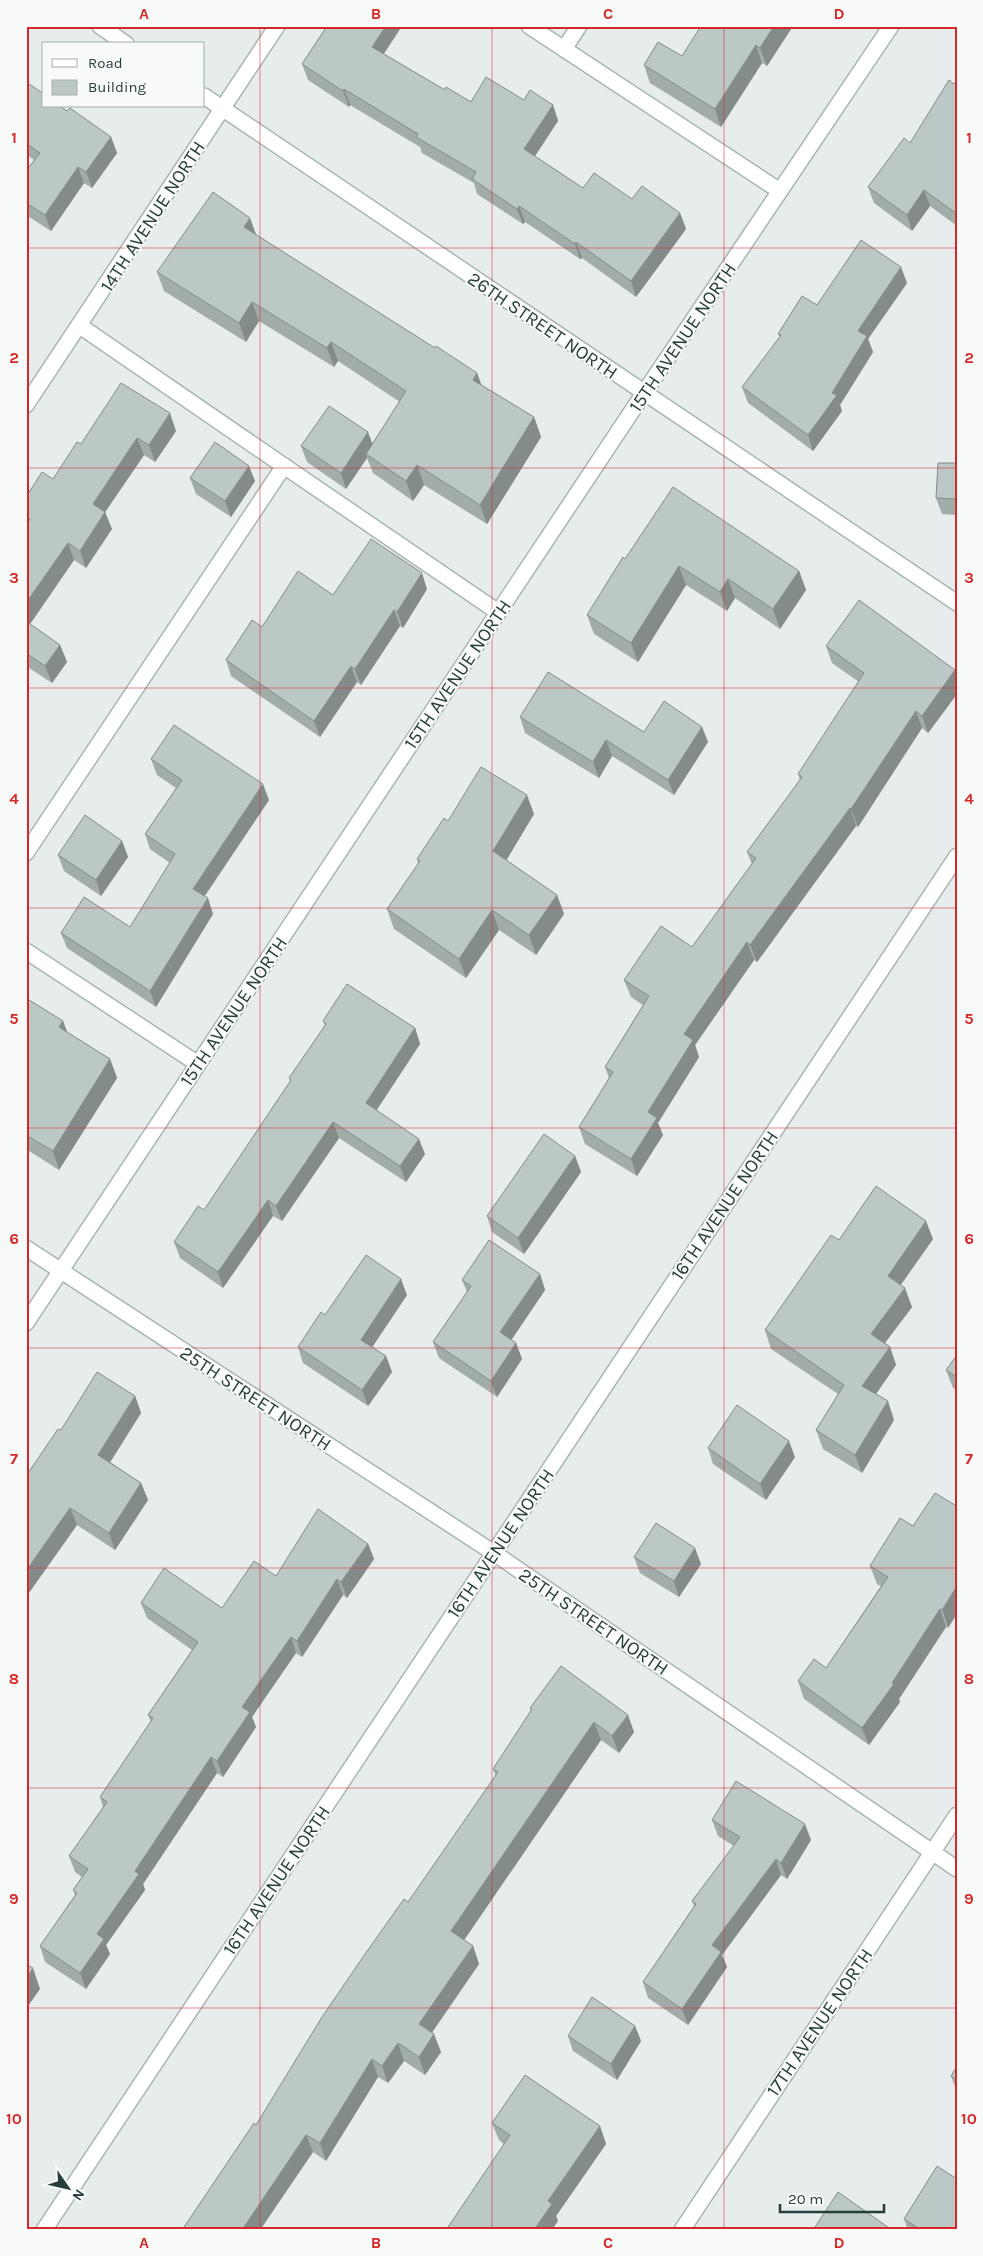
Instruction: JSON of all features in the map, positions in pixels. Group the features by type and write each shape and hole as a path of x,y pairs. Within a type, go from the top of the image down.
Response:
{"street":[{"path":"100,26 123,42"},
{"name":"14TH AVENUE NORTH","path":"26,405 277,26"},
{"path":"529,26 780,191"},
{"path":"564,49 579,26"},
{"name":"15TH AVENUE NORTH","path":"26,1323 644,393 891,26"},
{"name":"26TH STREET NORTH","path":"205,97 957,603"},
{"path":"80,326 498,612"},
{"path":"26,853 284,466"},
{"name":"16TH AVENUE NORTH","path":"44,2230 957,856"},
{"path":"26,951 198,1064"},
{"name":"25TH STREET NORTH","path":"26,1248 60,1272 494,1553 957,1869"},
{"name":"17TH AVENUE NORTH","path":"682,2230 957,1815"}],"building":[{"path":"327,26 386,26 372,47 445,90 446,87 471,102 486,77 524,100 530,90 553,105 524,149 583,188 594,173 632,199 642,186 680,213 631,281 576,242 575,244 519,206 517,209 472,179 476,172 416,137 418,134 344,89 343,91 302,64"},
{"path":"701,26 774,26 760,48 756,45 715,109 644,65 658,42 682,56"},
{"path":"949,80 954,84 957,80 957,214 924,190 907,215 868,187 904,138 910,143"},
{"path":"26,82 42,93 42,108 63,108 67,111 70,108 111,137 86,172 78,167 45,215 26,203 26,171 40,153 26,143"},
{"path":"213,192 250,218 244,227 435,348 436,346 477,373 473,380 534,417 480,505 417,465 406,481 366,454 406,391 331,342 327,348 252,302 239,323 157,272"},
{"path":"861,240 901,267 858,331 867,336 832,393 837,395 808,435 742,387 781,335 778,334 802,296 817,305"},
{"path":"121,383 170,413 149,445 137,438 93,504 105,512 80,551 68,543 26,603 26,525 30,519 26,517 26,497 42,472 53,479 77,442 81,444"},
{"path":"329,406 368,432 341,473 301,446"},
{"path":"215,442 249,466 225,501 190,478"},
{"path":"938,463 957,463 957,499 936,498"},
{"path":"673,487 799,571 773,609 728,579 720,592 679,566 631,643 587,615 623,557 625,559"},
{"path":"371,539 422,573 397,612 394,610 355,669 351,666 314,721 226,660 252,620 262,627 298,571 333,595"},
{"path":"859,600 955,670 922,716 916,711 851,809 750,945 747,942 684,1034 693,1040 648,1112 657,1118 631,1159 579,1127 613,1072 605,1067 649,996 624,980 661,926 692,947 756,858 747,852 802,777 798,774 864,673 826,646"},
{"path":"26,621 60,645 45,666 26,653"},
{"path":"548,672 644,732 664,701 702,727 668,780 606,740 593,762 520,717"},
{"path":"174,725 263,784 193,889 208,898 150,991 61,933 84,897 130,927 175,854 145,834 182,780 151,759"},
{"path":"481,767 527,795 493,851 557,895 529,935 492,910 459,959 387,909 420,861 417,859 444,818 448,821"},
{"path":"85,815 122,841 96,880 58,855"},
{"path":"347,984 415,1028 366,1103 419,1139 400,1166 333,1122 276,1206 268,1200 218,1272 174,1242 198,1206 204,1210 291,1080 289,1078 326,1024 323,1021"},
{"path":"26,998 63,1021 59,1027 110,1059 53,1151 26,1135"},
{"path":"544,1134 575,1156 518,1238 487,1216"},
{"path":"876,1186 926,1221 888,1276 905,1288 871,1334 890,1347 862,1386 888,1401 855,1455 816,1430 844,1385 765,1330 831,1235 839,1240"},
{"path":"489,1240 540,1274 500,1332 516,1343 491,1381 433,1342 471,1286 462,1280"},
{"path":"366,1255 401,1279 361,1340 386,1356 362,1390 298,1347 321,1312 325,1315"},
{"path":"957,1355 957,1377 946,1370"},
{"path":"97,1372 135,1396 98,1455 141,1483 109,1533 70,1508 26,1571 26,1476 58,1429 61,1430"},
{"path":"737,1405 789,1441 760,1484 708,1448"},
{"path":"935,1493 955,1505 957,1502 957,1586 892,1683 894,1684 862,1728 798,1681 814,1659 826,1668 888,1577 870,1566 900,1518 913,1526"},
{"path":"318,1509 368,1544 341,1582 337,1579 297,1641 291,1637 242,1707 250,1712 217,1761 211,1757 135,1871 139,1874 97,1934 104,1939 80,1973 40,1946 77,1893 73,1890 88,1869 69,1856 107,1802 100,1797 153,1718 148,1715 198,1642 141,1603 164,1568 222,1608 254,1561 276,1576"},
{"path":"656,1523 695,1548 674,1581 634,1557"},
{"path":"561,1666 628,1715 612,1736 594,1722 451,1931 473,1946 419,2024 434,2034 419,2057 398,2043 382,2066 372,2059 320,2143 306,2135 242,2230 182,2230 254,2123 256,2125 322,2017 365,1954 404,1899 408,1902 498,1772 493,1769 532,1709 530,1708"},
{"path":"736,1781 805,1824 781,1863 776,1859 712,1945 721,1952 682,2009 643,1982 696,1904 692,1901 740,1837 712,1820"},
{"path":"26,1964 33,1968 26,1979"},
{"path":"592,1997 635,2026 611,2064 568,2036"},
{"path":"957,2066 957,2080 951,2076"},
{"path":"525,2075 600,2126 548,2201 552,2204 534,2230 446,2230 510,2135 492,2123"},
{"path":"937,2166 957,2179 957,2230 921,2230 904,2219"},
{"path":"838,2192 892,2230 813,2230"}]}
